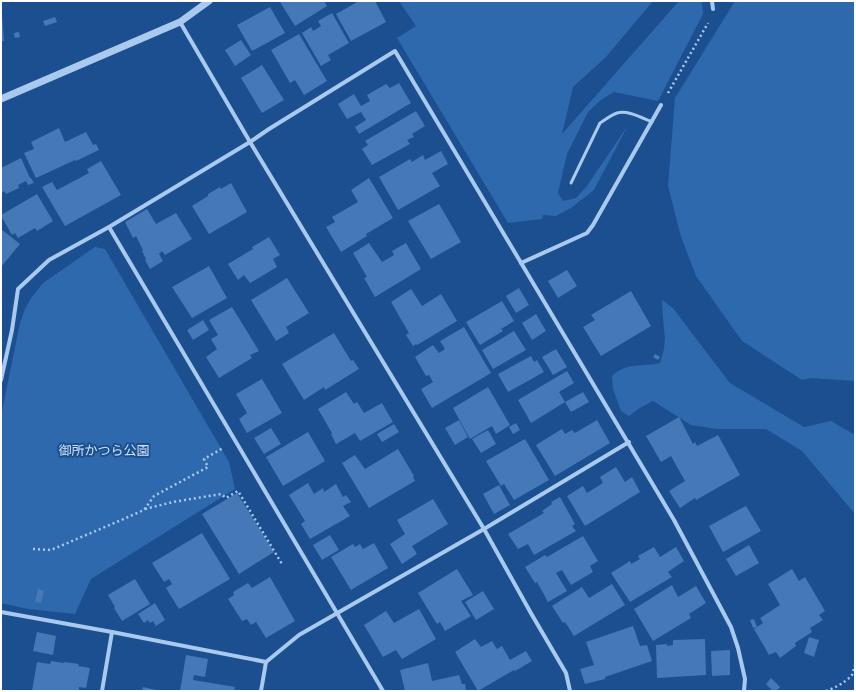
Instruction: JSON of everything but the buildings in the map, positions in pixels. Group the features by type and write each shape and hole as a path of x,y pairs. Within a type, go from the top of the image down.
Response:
{"street":[{"path":"1,99 180,22 210,1"},
{"path":"712,1 713,9"},
{"path":"180,22 250,142 484,529 566,673 570,691"},
{"path":"1,380 12,330 18,289 49,260 109,227 250,142 394,51 629,442 674,520 730,627 738,648 745,679 744,691"},
{"path":"522,263 587,233 661,105"},
{"path":"109,227 383,691"},
{"path":"261,691 266,662 299,635 484,529 629,442"},
{"path":"1,612 266,662"},
{"path":"102,691 112,632"}],"lane":[{"path":"571,183 600,123 618,112 628,113 652,122"}],"path":[{"path":"661,105 708,23 713,9"},
{"path":"144,510 154,496 208,467 204,459 235,441"},
{"path":"33,549 51,550 144,510 173,502 221,494 226,498 238,491 282,564"},
{"path":"826,691 833,689 848,679 852,674 855,665"}],"green space":[{"path":"399,1 653,1 606,57 573,87 562,134 679,1 702,1 703,14 658,101 614,92 601,100 588,112 567,154 558,193 563,201 576,198 587,186 628,125 594,190 571,208 556,216 543,215 542,219 508,223 397,38 416,26"},
{"path":"735,1 855,1 855,381 811,378 802,380 742,341 696,276 681,237 668,186 675,98"},
{"name":"御所かつら公園","path":"95,247 105,249 229,462 235,489 91,579 75,614 28,609 1,603 1,416 20,323 31,298 43,283"},
{"path":"662,300 673,308 730,383 804,427 831,421 855,435 855,514 802,451 766,429 717,429 691,425 653,401 629,416 621,411 613,389 612,376 629,367 660,363 665,338"}]}
